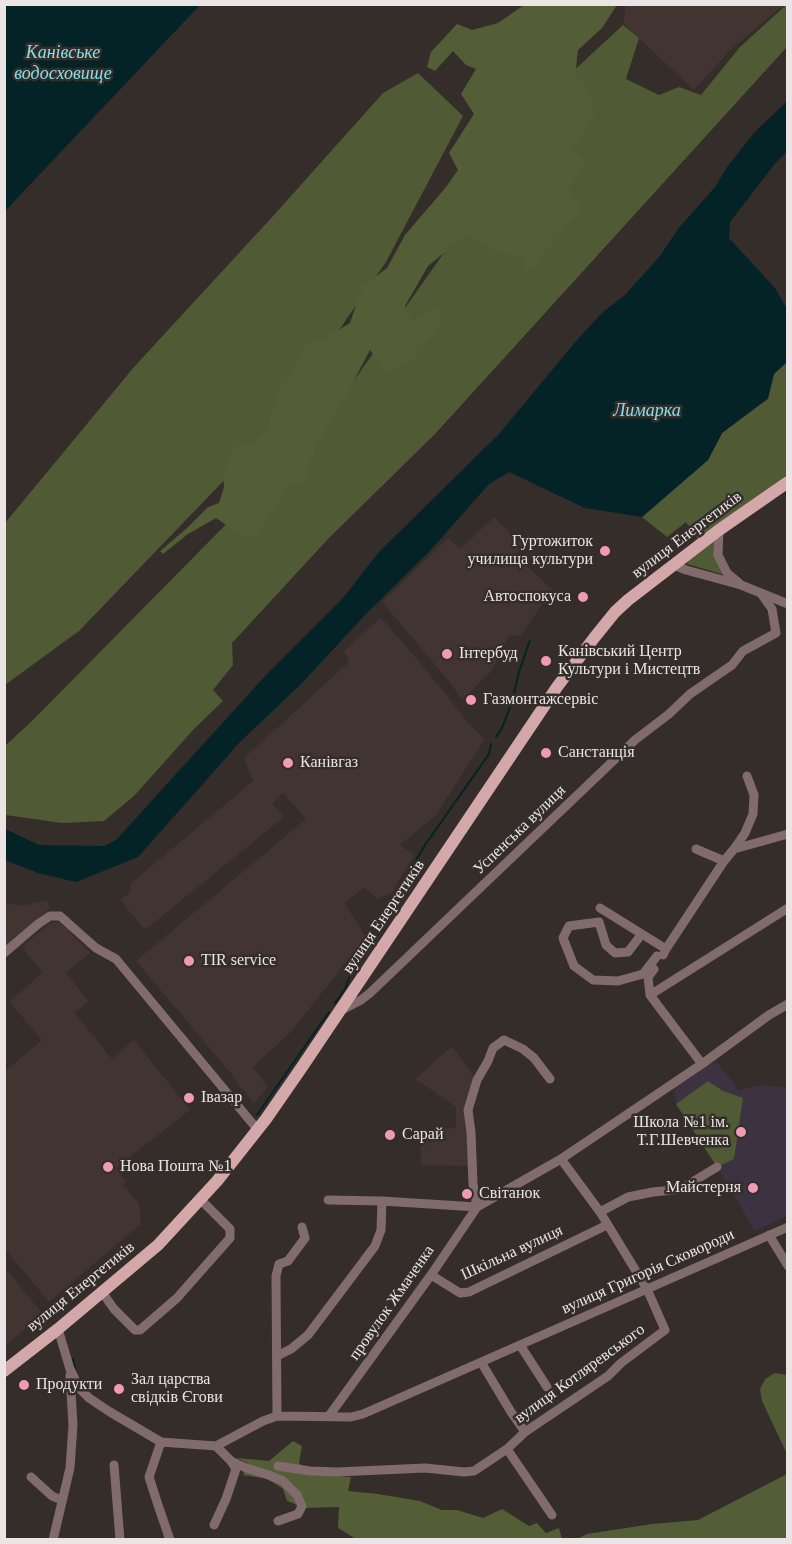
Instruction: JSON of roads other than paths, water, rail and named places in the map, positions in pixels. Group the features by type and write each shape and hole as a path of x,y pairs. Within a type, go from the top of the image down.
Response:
{"main road":[{"name":"вулиця Енергетиків","path":"4,1371 158,1245 217,1181 302,1067 558,687 615,612 627,600 718,530 788,482"}],"street":[{"path":"718,530 718,555 727,573 741,585"},
{"path":"674,565 741,585 788,604"},
{"path":"762,595 772,609 776,633"},
{"name":"Успенська вулиця","path":"339,1012 370,993 635,740 669,714 690,694 732,665 743,651 788,629"},
{"path":"702,1064 650,994 648,977 745,833 753,814 753,795 747,776"},
{"path":"734,849 788,834"},
{"path":"696,849 724,861"},
{"path":"600,908 666,949"},
{"path":"650,994 778,912 788,908"},
{"path":"4,953 50,916 60,916 96,948 116,959 257,1129"},
{"path":"614,918 569,926 563,938 574,966 593,980 618,981 643,974 657,956"},
{"path":"599,922 606,945 615,953 628,952 641,935"},
{"path":"328,1200 382,1200 477,1207 561,1159 788,1004"},
{"path":"477,1207 473,1184 468,1110 477,1080 493,1048 504,1040 523,1049 534,1058 550,1079"},
{"path":"561,1159 600,1212 647,1289"},
{"path":"600,1212 628,1197 684,1187 717,1167"},
{"path":"102,1292 114,1309 135,1330 140,1330 177,1298 230,1238 230,1229 201,1200"},
{"path":"277,1356 291,1349 308,1335 375,1246 381,1230 382,1200"},
{"name":"провулок Жмаченка","path":"329,1416 477,1207"},
{"name":"Шкільна вулиця","path":"431,1275 460,1293 469,1292 607,1225"},
{"path":"58,1329 70,1369 79,1388 89,1398 160,1442 216,1446 277,1416 276,1276 279,1264 288,1261 305,1238 302,1227"},
{"name":"вулиця Григорія Сковороди","path":"277,1416 351,1417 363,1414 788,1227"},
{"path":"769,1235 788,1266"},
{"name":"вулиця Котляревського","path":"278,1466 337,1472 425,1468 474,1471 507,1449 525,1432 608,1376 621,1363 665,1330 647,1289"},
{"path":"520,1345 547,1387"},
{"path":"482,1362 525,1432"},
{"path":"53,1539 70,1468 72,1436 70,1369"},
{"path":"160,1442 149,1477 170,1539"},
{"path":"214,1525 236,1469 216,1446"},
{"path":"507,1449 552,1515"},
{"path":"231,1461 284,1481 297,1495 302,1506 298,1514 278,1521"},
{"path":"114,1465 120,1539"},
{"path":"31,1477 52,1496 62,1500"}],"water":[{"name":"Канівське водосховище","path":"4,5 200,5 5,211"},
{"name":"Лимарка","path":"787,101 787,151 730,222 729,238 775,288 787,309 787,362 774,374 768,398 722,433 708,460 642,517 585,508 509,472 489,484 428,553 367,613 300,685 240,742 138,857 76,882 38,873 5,860 5,829 39,845 104,846 116,840 267,674 344,597 378,553 499,434 576,341 603,312 625,295 660,256 678,229 715,187 727,167 754,133"}],"waterway":[{"path":"496,737 512,702 530,640"},
{"path":"398,891 425,845 489,754 491,744"},
{"path":"372,944 395,899"},
{"path":"358,964 368,950"},
{"path":"335,1003 345,989 351,974"},
{"path":"257,1115 329,1012"},
{"path":"73,1359 75,1371"}],"place":[{"name":"Гуртожиток училища культури","path":"605,551"},
{"name":"Автоспокуса","path":"583,597"},
{"name":"Інтербуд","path":"447,654"},
{"name":"Канівський Центр Культури і Мистецтв","path":"546,661"},
{"name":"Газмонтажсервіс","path":"471,700"},
{"name":"Санстанція","path":"546,753"},
{"name":"Канівгаз","path":"288,763"},
{"name":"TIR service","path":"189,961"},
{"name":"Івазар","path":"189,1098"},
{"name":"Школа №1 ім. Т.Г.Шевченка","path":"741,1132"},
{"name":"Сарай","path":"390,1135"},
{"name":"Нова Пошта №1","path":"108,1167"},
{"name":"Майстерня","path":"753,1188"},
{"name":"Світанок","path":"467,1194"},
{"name":"Продукти","path":"24,1385"},
{"name":"Зал царства свідків Єгови","path":"119,1389"}]}
